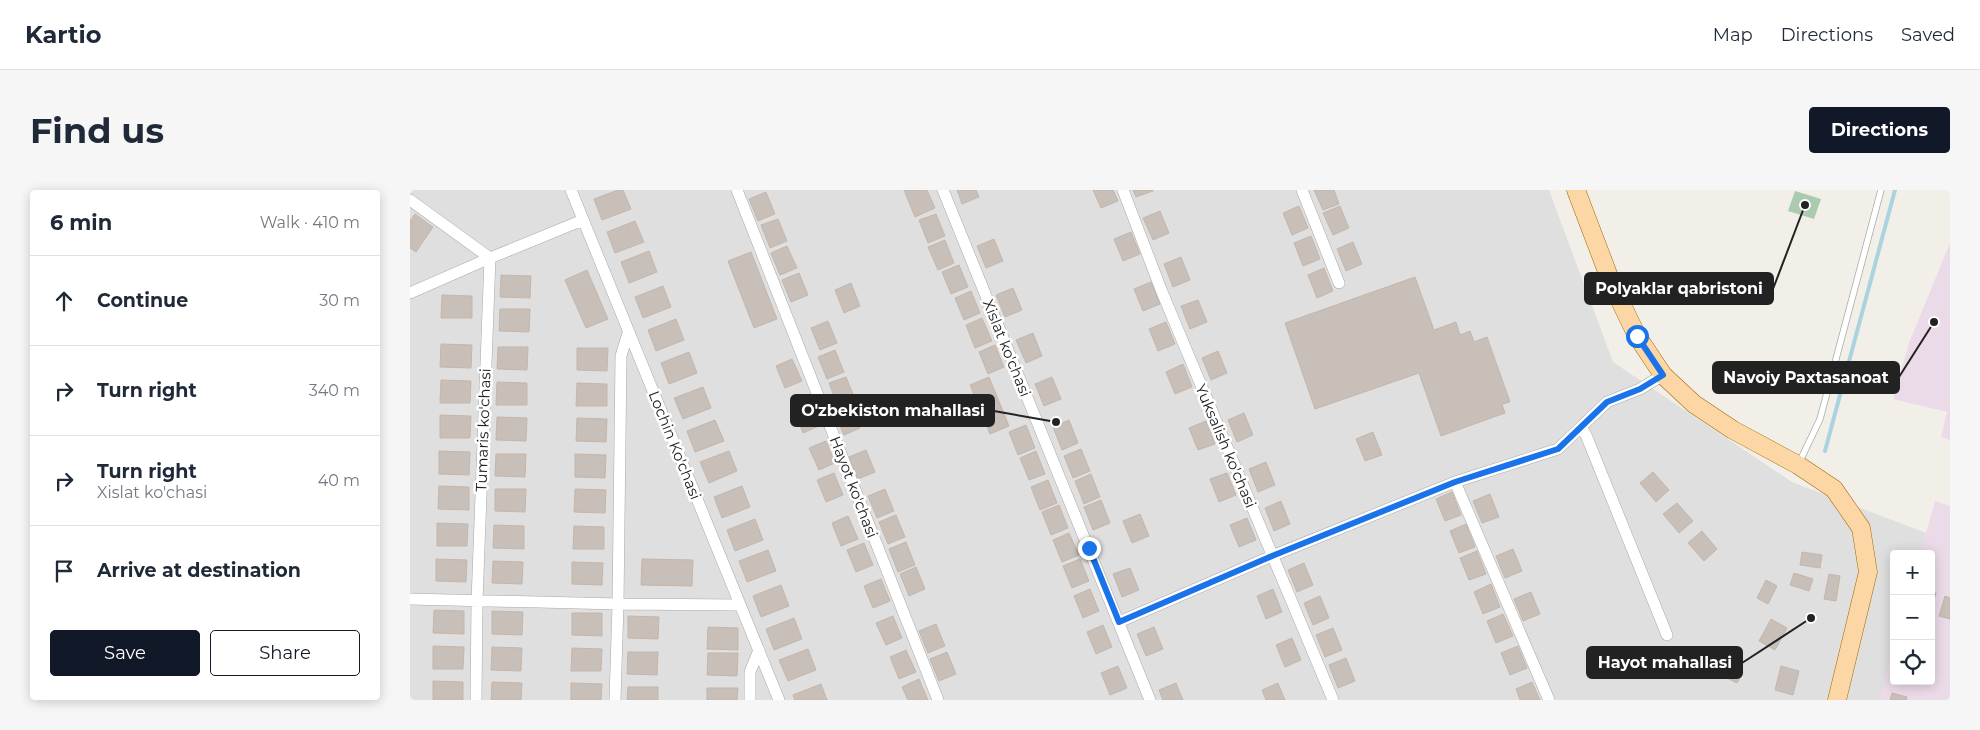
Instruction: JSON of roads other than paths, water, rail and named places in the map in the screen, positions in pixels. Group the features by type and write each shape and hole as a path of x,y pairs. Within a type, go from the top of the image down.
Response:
{"main road":[{"path":"1576,190 1611,282 1637,336 1663,375 1694,404 1733,430 1798,465 1834,488 1861,528 1868,572 1837,700"}],"street":[{"name":"Lochin Ko'chasi","path":"571,190 779,700"},
{"name":"Hayot ko'chasi","path":"737,190 938,700"},
{"name":"Xislat ko'chasi","path":"943,190 1150,700"},
{"name":"Yuksalish ko'chasi","path":"1122,190 1162,292 1333,700"},
{"path":"1302,190 1339,284"},
{"path":"410,200 490,258"},
{"path":"410,294 490,258 583,220"},
{"name":"Tumaris ko'chasi","path":"476,700 477,601 490,258"},
{"path":"615,700 621,356 628,333"},
{"path":"1119,622 1272,556 1455,482 1558,449 1607,402 1640,389 1663,375"},
{"path":"1581,428 1586,435 1667,635"},
{"path":"1455,482 1549,700"},
{"path":"410,599 740,605"},
{"path":"750,700 750,672 759,650"}],"lane":[{"path":"1798,465 1820,419 1881,190"}],"waterway":[{"path":"1825,451 1895,190"}],"place":[{"name":"Polyaklar qabristoni","path":"1805,205"},
{"name":"Navoiy Paxtasanoat","path":"1934,322"},
{"name":"O'zbekiston mahallasi","path":"1056,422"},
{"name":"Hayot mahallasi","path":"1811,618"}]}
